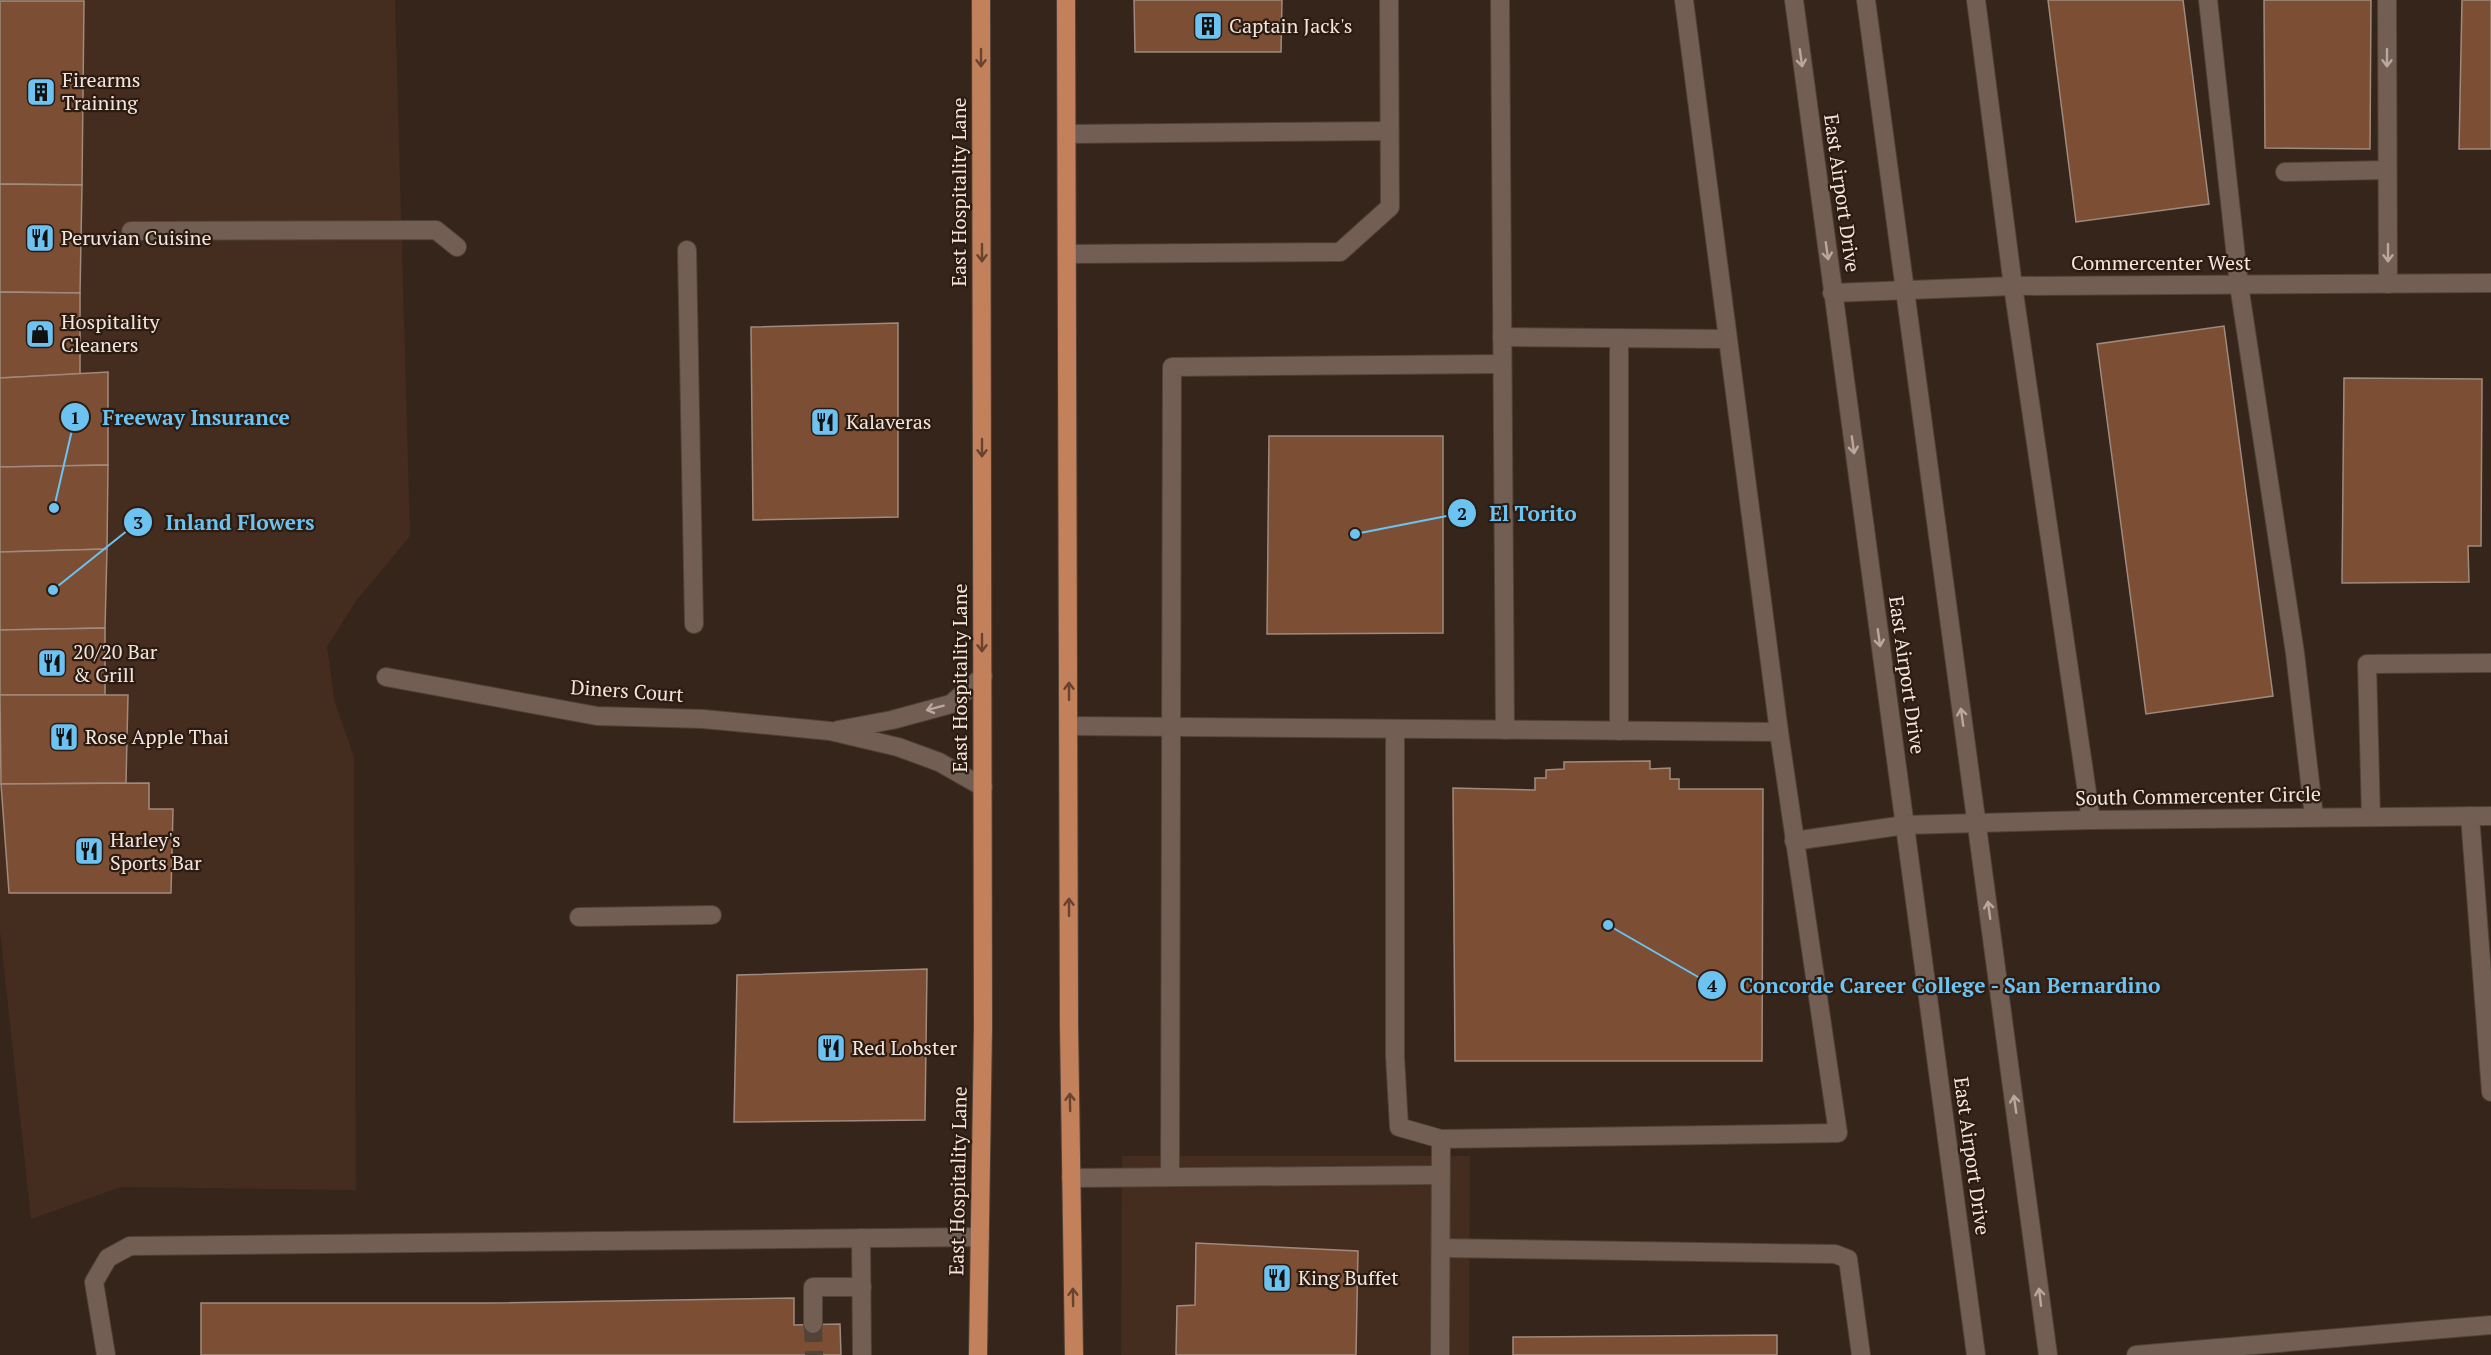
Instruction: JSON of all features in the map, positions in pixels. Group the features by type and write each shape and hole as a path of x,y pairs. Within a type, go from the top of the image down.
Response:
{"main road":[{"name":"East Hospitality Lane","path":"978,1355 983,1027 981,0"},
{"path":"1066,0 1069,1026 1074,1355"}],"street":[{"path":"1068,254 1340,252 1390,207 1389,0"},
{"path":"1500,0 1505,730"},
{"path":"1395,729 1395,1056 1399,1127 1441,1139 1838,1133 1779,732 1684,0"},
{"name":"East Airport Drive","path":"1794,0 1976,1355"},
{"path":"1866,0 2048,1355"},
{"path":"1976,0 2013,286 2091,820"},
{"path":"2208,0 2239,285 2295,653 2314,817"},
{"path":"2387,0 2388,284"},
{"path":"1067,135 1389,131"},
{"path":"2285,171 2387,170"},
{"path":"131,231 436,230 457,247"},
{"path":"687,250 694,624"},
{"name":"Commercenter West","path":"1832,293 2013,286 2491,283"},
{"path":"1502,337 1727,339"},
{"path":"1618,338 1619,731"},
{"path":"1170,1177 1172,367 1502,364"},
{"path":"2372,817 2367,664 2491,663"},
{"name":"Diners Court","path":"830,731 892,720 951,704 982,676"},
{"name":"Diners Court","path":"386,677 597,716 703,718 830,731 898,747 929,758 983,787"},
{"path":"1069,726 1779,732"},
{"path":"2470,816 2487,979 2491,1092"},
{"name":"South Commercenter Circle","path":"1794,841 1905,825 2091,820 2491,816"},
{"path":"579,917 712,915"},
{"path":"1440,1355 1441,1139"},
{"path":"1071,1178 1441,1175"},
{"path":"106,1355 94,1282 108,1258 130,1246 980,1237"},
{"path":"861,1238 862,1355"},
{"path":"1441,1248 1835,1254 1848,1259 1861,1355"},
{"path":"813,1324 813,1287 862,1287"},
{"path":"2136,1355 2491,1325"}],"shaded area":[{"path":"0,0 395,0 410,536 356,601 327,647 335,703 354,757 356,1190 121,1187 31,1219 0,931"},
{"path":"1122,1156 1470,1156 1469,1355 1121,1355"}],"building":[{"name":"Captain Jack's","path":"1134,0 1282,0 1281,52 1135,52"},
{"path":"2048,0 2183,0 2209,204 2076,222"},
{"path":"2264,0 2371,0 2370,149 2265,148"},
{"path":"2462,0 2491,0 2491,149 2459,149"},
{"name":"Firearms Training","path":"0,1 84,1 82,185 0,184"},
{"name":"Peruvian Cuisine","path":"0,184 82,185 80,293 0,292"},
{"name":"Hospitality Cleaners","path":"0,292 80,293 80,374 0,378"},
{"name":"Kalaveras","path":"898,323 898,517 753,520 751,327"},
{"path":"2224,326 2273,696 2146,714 2097,344"},
{"path":"108,372 108,465 0,467 0,378"},
{"path":"2344,378 2482,379 2481,546 2468,546 2469,582 2342,583"},
{"path":"1269,436 1443,436 1443,633 1267,634"},
{"path":"108,465 107,549 0,552 0,467"},
{"path":"107,549 105,628 0,630 0,552"},
{"name":"20/20 Bar & Grill","path":"105,628 105,695 0,695 0,630"},
{"name":"Rose Apple Thai","path":"0,695 128,695 126,783 1,784"},
{"path":"1650,761 1650,769 1670,768 1670,779 1679,779 1679,789 1763,789 1762,1061 1455,1061 1453,788 1535,790 1535,778 1546,778 1546,770 1564,769 1564,762"},
{"name":"Harley's Sports Bar","path":"149,783 149,809 173,809 171,893 9,893 1,784"},
{"name":"Red Lobster","path":"927,969 925,1120 734,1122 737,975"},
{"name":"King Buffet","path":"1196,1243 1358,1251 1356,1355 1176,1355 1177,1306 1195,1305"},
{"path":"794,1298 794,1325 840,1324 841,1355 201,1355 201,1303 489,1303"},
{"path":"1777,1335 1777,1355 1513,1355 1513,1337"}],"tunnel":[{"path":"813,1324 814,1355"}],"place":[{"name":"Captain Jack's","path":"1208,26"},
{"name":"Firearms Training","path":"41,92"},
{"name":"Peruvian Cuisine","path":"40,238"},
{"name":"Hospitality Cleaners","path":"40,334"},
{"name":"Kalaveras","path":"825,422"},
{"name":"Freeway Insurance","path":"54,508"},
{"name":"El Torito","path":"1355,534"},
{"name":"Inland Flowers","path":"53,590"},
{"name":"20/20 Bar & Grill","path":"52,663"},
{"name":"Rose Apple Thai","path":"64,737"},
{"name":"Harley's Sports Bar","path":"89,851"},
{"name":"Concorde Career College - San Bernardino","path":"1608,925"},
{"name":"Red Lobster","path":"831,1048"},
{"name":"King Buffet","path":"1277,1278"}]}
